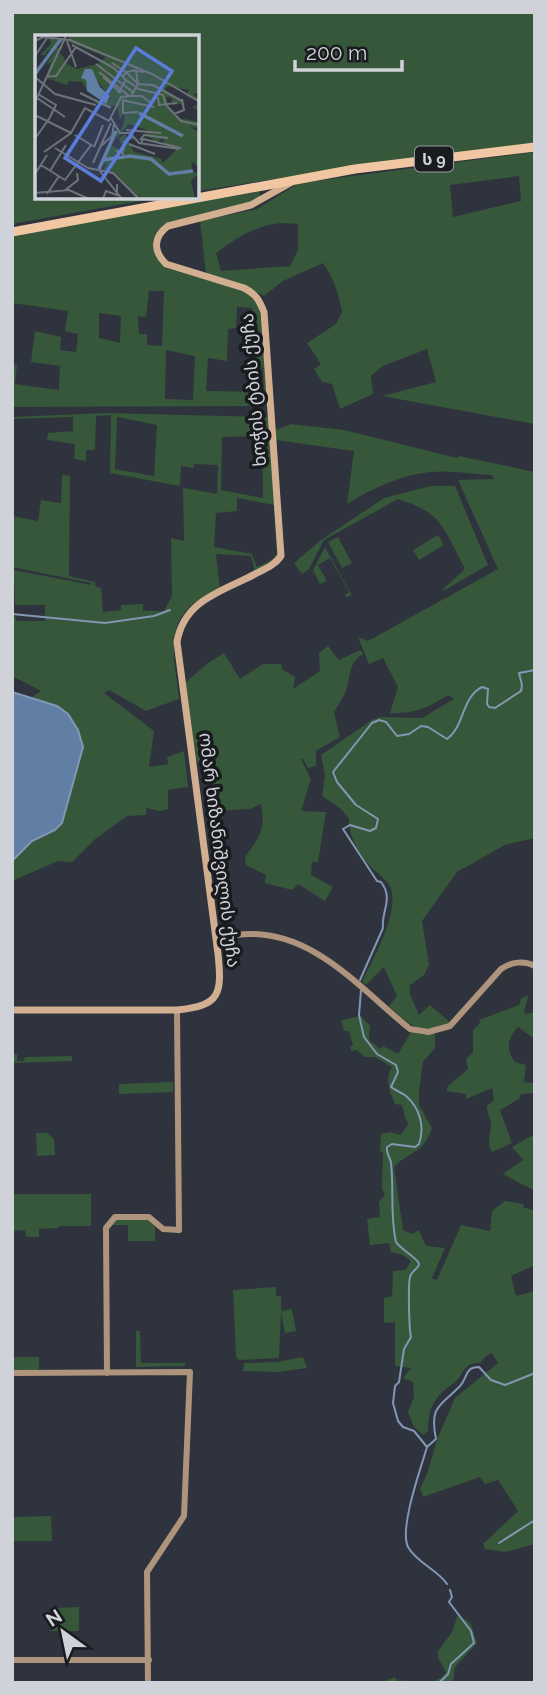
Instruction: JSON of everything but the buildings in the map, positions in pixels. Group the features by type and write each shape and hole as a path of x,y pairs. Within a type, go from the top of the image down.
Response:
{"highway":[{"name":"ს 9","path":"200,198 355,169 535,147"},
{"name":"ს 9","path":"12,232 191,200"}],"main road":[{"name":"ხოჭის ტბის ქუჩა","path":"281,556 262,303 254,293 244,288 166,264 159,257 156,248 160,232 168,226 251,205 296,180"},
{"path":"261,200 266,191 264,187"},
{"name":"ომარ ხიზანიშვილის ქუჩა","path":"12,1010 197,1008 220,988 177,642 179,629 192,608 265,569 281,556"}],"street":[{"path":"216,942 232,936 252,935 277,936 294,942 348,974 410,1030 421,1032 450,1026 508,964 528,962 535,966"},
{"path":"107,1373 106,1228 115,1217 146,1217 163,1229 179,1230 177,1010"},
{"path":"12,1373 190,1372 184,1516 147,1572 148,1683"},
{"path":"12,1660 149,1660"}],"green space":[{"path":"12,12 535,12 535,145 351,167 200,191 200,35 35,35 35,200 146,200 12,224"},
{"path":"535,152 535,424 382,396 436,382 427,349 383,366 371,376 373,394 340,409 332,384 322,382 314,369 321,364 307,343 336,324 342,312 335,286 323,263 283,281 264,296 245,286 206,274 200,221 257,209 299,183","holes":["519,176 521,201 453,217 450,185","281,223 298,224 298,250 290,266 221,271 216,253 254,230"]},
{"path":"259,191 257,199 247,203 168,223 155,236 153,244 154,251 166,268 245,291 260,307 267,406 12,407 12,364 17,365 15,384 59,390 60,366 31,362 35,331 61,337 60,350 76,352 78,334 65,331 68,311 12,303 12,236","holes":["149,291 164,291 162,346 147,345 147,334 139,334 138,316 146,317","237,307 252,308 253,365 263,368 264,392 206,391 208,358 227,361 228,329 236,328","99,313 121,316 120,343 99,338","166,350 195,356 193,400 165,399"]},
{"path":"105,413 268,417 280,555 255,571 251,556 216,554 220,589 196,602 186,611 175,634 174,660 179,699 146,711 109,690 104,693 154,731 149,767 168,764 167,757 184,751 188,787 168,790 168,809 160,811 146,808 146,815 127,816 94,840 72,862 58,861 12,881 12,861 32,841 55,830 62,823 83,747 57,706 32,697 41,691 12,676 12,616 16,617 16,621 45,621 45,605 15,605 14,570 91,583 12,567 12,516 38,521 41,500 61,503 62,475 70,476 69,576 95,582 96,587 101,588 103,612 121,610 121,605 143,604 143,611 164,611 172,596 171,538 184,541 183,488 217,494 218,465 194,464 194,468 181,466 180,486 110,473 111,415 96,416 95,450 86,450 86,461 74,459 75,444 47,440 48,433 73,431 73,417 12,417","holes":["117,417 157,425 154,476 115,469","222,437 262,438 263,498 221,490","237,498 274,505 277,553 273,559 257,567 252,554 214,547 216,513 237,511"]},
{"path":"291,424 344,430 457,458 459,456 535,472 535,838 505,845 457,872 422,921 429,965 424,975 410,985 410,994 419,1015 430,1005 451,1023 442,1028 425,1030 417,1027 389,1006 397,996 384,967 366,985 362,982 387,927 391,915 392,893 387,882 359,851 350,832 349,819 341,809 322,796 325,775 321,755 372,720 380,717 422,718 454,699 448,695 421,709 390,713 398,687 383,658 369,664 358,637 368,641 498,569 458,480 494,479 492,475 454,472 408,476 387,483 347,504 354,451 276,440 276,430"},
{"path":"431,486 455,486 488,565 443,591 464,567 446,532 433,516 398,499 324,540 309,569 302,574 294,563 321,540 384,498"},
{"path":"438,535 444,545 419,560 413,550"},
{"path":"338,537 352,563 342,568 328,542"},
{"path":"325,547 351,594 351,596 346,597 349,592 330,558 318,565 327,581 320,584 313,570"},
{"path":"328,646 339,660 360,650 363,654 352,666 346,691 334,712 340,737 316,751 316,766 308,768 301,759 311,779 301,811 326,812 318,862 312,862 311,875 333,887 325,901 298,884 292,890 265,883 266,875 246,865 245,857 262,827 261,804 250,809 214,811 208,760 196,762 185,683 224,653 240,679 263,664 281,664 283,670 295,677 293,689 320,671 319,653"},
{"path":"528,997 524,1012 535,1012 535,1035 532,1037 518,1027 510,1039 509,1048 515,1062 526,1065 524,1082 535,1083 535,1093 521,1094 519,1099 500,1110 512,1143 492,1152 489,1142 491,1123 487,1106 494,1100 492,1088 466,1099 466,1094 446,1091 448,1086 468,1069 466,1059 473,1052 473,1030 480,1023 479,1020 519,1005 521,999"},
{"path":"361,1016 370,1026 369,1040 380,1049 383,1046 398,1054 411,1032 423,1035 435,1033 435,1048 423,1062 419,1091 419,1105 432,1128 424,1144 394,1167 403,1230 412,1234 419,1230 426,1246 445,1248 432,1278 437,1280 461,1225 490,1231 492,1211 505,1201 524,1204 523,1207 535,1211 535,1265 511,1276 516,1296 535,1291 535,1544 505,1552 485,1549 483,1544 518,1511 498,1480 485,1484 480,1477 423,1497 420,1489 455,1398 498,1363 492,1353 480,1363 468,1366 434,1402 428,1431 423,1435 414,1427 408,1412 414,1397 413,1382 403,1378 411,1368 395,1366 395,1322 384,1323 384,1298 392,1296 393,1271 406,1270 411,1261 403,1255 391,1252 389,1243 370,1245 367,1219 380,1217 379,1202 385,1195 382,1189 381,1134 390,1132 401,1135 409,1123 402,1105 395,1104 390,1090 388,1076 392,1067 375,1057 365,1057 357,1050 351,1051 350,1047 353,1045 349,1031 344,1031 341,1020"},
{"path":"12,1054 17,1054 17,1061 24,1061 25,1057 72,1056 72,1061 12,1063"},
{"path":"173,1082 173,1092 119,1094 119,1084"},
{"path":"36,1133 47,1133 54,1139 55,1155 37,1156"},
{"path":"535,1134 535,1191 503,1174 523,1160 512,1147"},
{"path":"12,1194 91,1194 91,1226 39,1229 39,1237 26,1237 25,1230 13,1231 12,1238"},
{"path":"114,1219 150,1219 155,1226 155,1241 128,1241 128,1225 110,1225"},
{"path":"276,1287 276,1296 281,1296 281,1311 292,1309 296,1331 285,1333 281,1312 279,1358 239,1360 236,1357 233,1290"},
{"path":"136,1331 140,1331 141,1363 185,1363 185,1366 136,1367"},
{"path":"13,1357 39,1357 39,1370 13,1370"},
{"path":"303,1357 307,1368 277,1372 243,1371 244,1363 277,1362"},
{"path":"51,1516 52,1541 12,1541 12,1517"},
{"path":"79,1607 79,1631 51,1631 51,1608"},
{"path":"458,1614 471,1624 477,1643 455,1667 453,1683 379,1683 395,1677 398,1681 431,1682 442,1677 446,1672 438,1658 438,1651 452,1632"}],"water":[{"path":"12,692 57,706 68,714 78,730 83,747 62,823 55,830 32,841 12,861"}],"waterway":[{"path":"12,614 105,623 154,616 170,610"},
{"path":"360,980 383,928 387,894 343,829 350,825 370,831 376,828 378,819 356,805 337,782 333,772 372,723 379,720 386,722 397,736 409,734 421,726 428,727 447,739 457,727 475,692 482,687 488,689 487,704 495,708 521,691 519,673 535,670"},
{"path":"361,990 359,1015 364,1037 377,1054 396,1065 398,1072 391,1087 411,1101 418,1112 421,1125 421,1138 415,1147 392,1144 387,1147 391,1163 396,1242 419,1264 410,1277 411,1337 404,1349 393,1403 398,1421 403,1427 414,1431 427,1447 408,1513 408,1547 447,1584"},
{"path":"427,1447 436,1439 434,1419 438,1407 460,1386 471,1369 479,1367 491,1380 505,1385 535,1373"},
{"path":"499,1543 535,1520"},
{"path":"439,1683 448,1674 451,1664 474,1643 471,1631 449,1602 452,1597 450,1590"}]}
